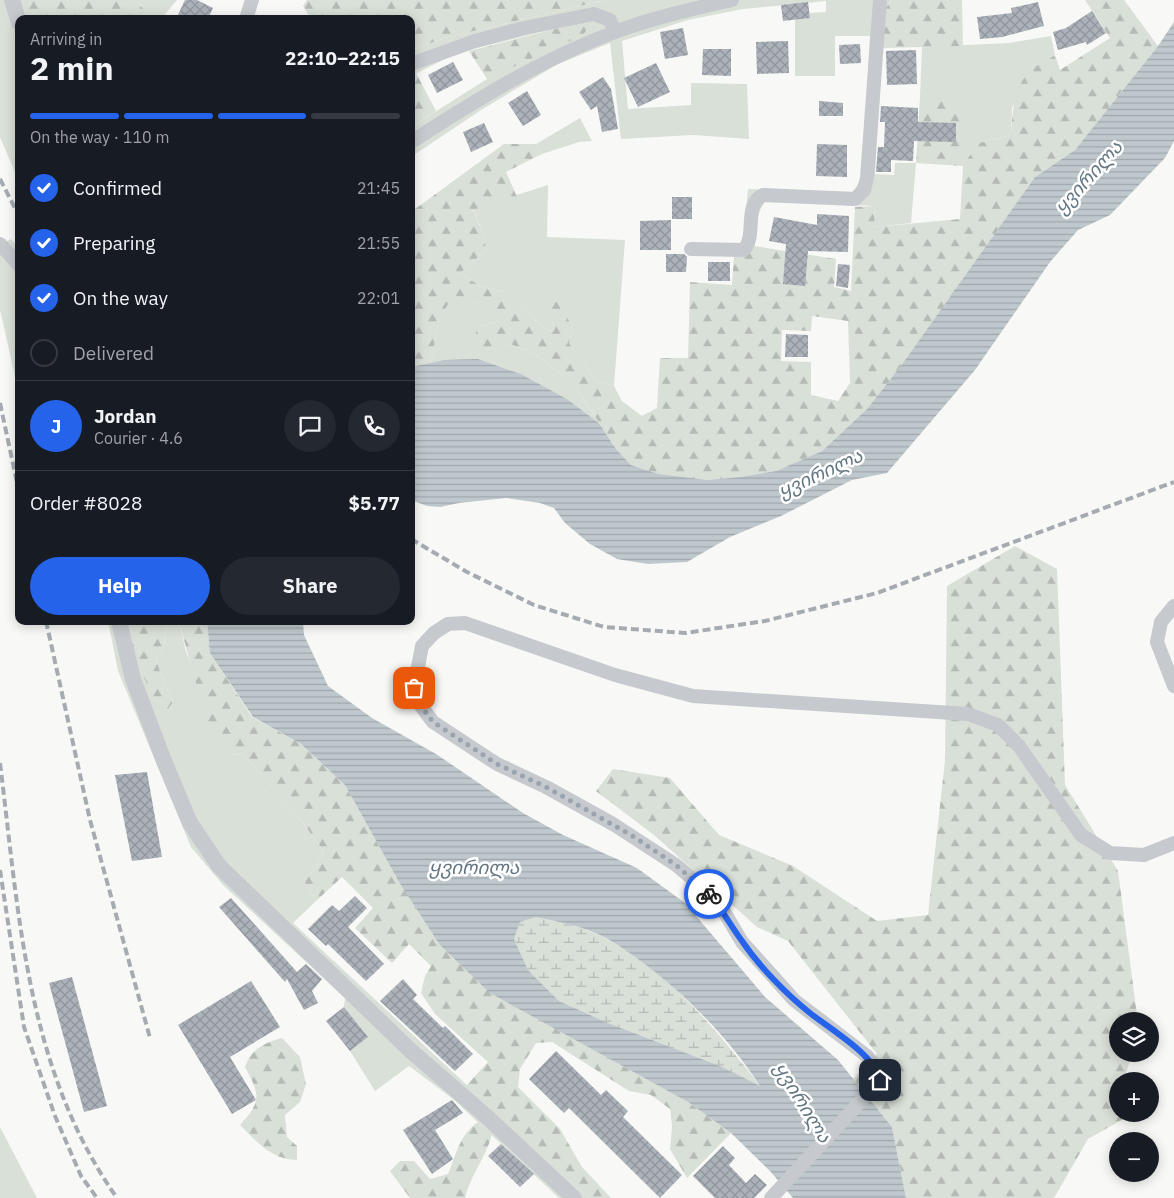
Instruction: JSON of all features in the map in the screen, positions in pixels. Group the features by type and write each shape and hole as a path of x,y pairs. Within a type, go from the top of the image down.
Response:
{"street":[{"path":"12,0 17,15"},
{"path":"247,15 252,0"},
{"path":"415,139 479,98 552,58 615,32 676,13 732,0"},
{"path":"691,249 744,250 749,244 753,204 757,198 763,195 855,199 864,190 867,178 880,0"},
{"path":"415,63 475,41 594,14 610,20 615,32"},
{"path":"0,244 15,261"},
{"path":"1174,606 1161,622 1157,642 1174,686"},
{"path":"771,1198 880,1080 878,1070 867,1056 794,1000 742,942 722,910 695,881 631,835 546,787 497,764 433,722 421,706 414,688 422,646 434,633 448,624 465,623 615,675 693,696 968,714 998,725 1019,746 1081,835 1110,853 1144,856 1174,843"},
{"path":"121,625 133,679 164,761 190,823 220,866 410,1051 486,1116 574,1198"}],"green space":[{"path":"0,0 20,0 20,15 15,15 15,173 0,137"},
{"path":"20,0 135,0 149,15 24,15"},
{"path":"135,0 177,0 164,15 149,15"},
{"path":"307,0 605,0 448,37 415,49 415,15 309,15 303,6"},
{"path":"605,0 892,0 885,9 875,174 894,175 895,163 916,163 911,223 875,227 874,206 766,201 759,213 755,241 749,254 737,246 743,240 748,189 853,192 862,177 870,36 835,36 835,76 795,76 795,19 809,13 826,12 826,1 743,9 688,20 622,41 628,109 691,105 691,83 747,84 749,139 693,135 621,139 610,43 558,64 481,110 415,154 415,124 487,79 532,58 578,23 469,50 447,58 415,74 415,49 448,37"},
{"path":"892,0 962,0 963,46 882,48 885,9"},
{"path":"1085,0 1124,0 1158,46 1075,150 1035,177 902,366 867,409 822,451 776,471 708,480 659,474 631,465 616,449 574,384 534,353 510,344 490,350 473,341 478,327 496,322 498,316 483,305 465,297 453,296 439,319 431,363 415,366 415,209 504,144 536,144 542,154 506,172 517,197 473,210 485,238 486,250 460,273 480,286 503,292 548,331 555,330 552,321 538,304 540,297 553,296 573,327 569,343 596,381 614,386 622,401 642,416 657,408 660,358 688,358 690,282 732,285 734,255 749,254 754,246 836,259 834,287 851,291 855,207 874,206 875,227 960,219 963,166 916,163 920,97 963,97 963,165 979,143 1011,135 1015,100 1021,83 1032,69 1055,55 1060,70 1110,38","holes":["812,316 848,321 850,383 838,401 811,395 811,362 781,361 782,330 811,331"]},
{"path":"578,23 588,23 589,26 583,35 487,79 469,51"},
{"path":"1051,36 1055,55 1031,70 1012,108 1011,135 979,143 963,166 920,97 922,47 1009,43"},
{"path":"415,74 436,111 415,124"},
{"path":"580,118 592,141 579,142 542,154 536,144"},
{"path":"548,185 547,237 625,240 614,386 596,381 569,343 573,327 552,321 555,330 548,331 503,292 480,286 460,273 486,250 485,238 473,209"},
{"path":"11,239 15,244 15,376 0,310 0,245"},
{"path":"453,295 471,299 499,316 496,322 478,327 489,350 510,344 534,353 574,384 599,423 567,399 521,374 478,359 431,363 439,319"},
{"path":"1015,546 1057,569 1065,785 1118,871 1137,1012 1109,1012 1109,1062 1129,1062 1126,1072 1109,1072 1109,1122 1118,1122 1088,1139 1054,1198 906,1198 892,1127 853,1079 877,1054 788,941 757,927 654,835 596,791 613,769 670,778 719,835 793,866 877,921 928,915 945,760 947,586"},
{"path":"109,625 129,625 136,662 155,699 173,702 164,684 156,659 164,646 166,628 169,625 180,626 186,652 231,755 242,753 301,820 324,852 304,882 316,901 293,923 588,1198 559,1198 453,1099 409,1066 375,1091 350,1051 368,1037 344,1007 345,998 223,885 191,847 118,671"},
{"path":"129,625 169,625 166,628 164,646 156,659 164,684 173,702 167,710 160,710 136,662"},
{"path":"207,625 210,653 252,717 301,744 345,785 399,882 490,992 688,1102 731,1133 687,1178 670,1149 672,1127 670,1109 651,1095 629,1091 552,1042 536,1043 520,1069 518,1087 560,1129 582,1167 611,1198 588,1198 466,1086 488,1062 435,1014 421,993 425,976 431,966 409,944 392,963 355,928 373,908 342,877 316,901 304,882 324,852 301,820 242,753 231,755 216,741 207,722 180,626"},
{"path":"536,917 572,925 597,934 628,952 650,968 691,1004 727,1044 761,1087 720,1066 608,1023 559,1001 528,970 514,939 520,922"},
{"path":"282,1038 300,1057 306,1084 300,1102 285,1115 287,1137 297,1146 297,1160 280,1157 272,1153 259,1144 240,1125 252,1110 256,1098 254,1084 245,1067 255,1051 269,1042"},
{"path":"478,1122 492,1134 486,1151 470,1182 465,1198 410,1198 390,1171 400,1161 414,1161 430,1179 448,1174 463,1139"},
{"path":"0,1127 37,1198 0,1198"}],"water":[{"name":"ყვირილა","path":"1174,22 1174,141 1165,158 1110,215 1078,230 1050,262 975,370 887,473 852,480 781,516 730,537 687,562 648,564 617,559 590,544 565,523 554,508 540,503 506,498 440,507 427,506 415,502 415,366 444,360 478,359 521,374 567,399 599,423 616,449 631,465 659,474 708,480 740,477 776,471 822,451 867,409 901,366 1035,177 1075,150 1158,46"},
{"name":"ყვირილა","path":"207,625 303,625 304,635 328,686 372,718 436,754 523,813 563,835 637,868 685,903 765,997 838,1060 892,1127 906,1198 793,1198 770,1171 731,1133 688,1102 490,993 440,945 399,882 345,785 301,744 253,717 210,653","holes":["536,917 572,925 606,938 649,967 671,985 729,1044 760,1086 720,1066 608,1023 559,1001 528,970 514,939 520,922"]}],"building":[{"path":"185,0 197,0 213,8 210,15 178,15"},
{"path":"808,2 810,18 783,21 781,5"},
{"path":"1038,2 1044,26 1002,37 980,39 977,17 1012,13 1011,8"},
{"path":"1092,11 1106,33 1087,45 1086,42 1058,50 1053,32 1066,28"},
{"path":"683,28 688,55 665,59 660,32"},
{"path":"788,41 789,73 757,74 756,42"},
{"path":"860,44 861,63 840,64 839,45"},
{"path":"703,49 731,49 731,76 702,75"},
{"path":"916,50 917,84 887,85 886,51"},
{"path":"453,62 463,80 437,93 428,75"},
{"path":"656,63 670,92 638,107 624,78"},
{"path":"603,77 611,89 618,129 602,132 597,106 591,110 579,92"},
{"path":"527,91 541,115 523,126 508,103"},
{"path":"819,101 843,103 843,116 819,116"},
{"path":"881,106 918,108 918,122 956,123 956,142 914,141 913,161 891,160 891,172 876,172 878,147 884,147 885,122 880,122"},
{"path":"484,123 493,142 471,152 463,132"},
{"path":"817,144 847,145 847,177 816,176"},
{"path":"672,197 692,197 692,219 672,219"},
{"path":"817,214 849,216 848,252 808,251 805,286 783,284 786,244 769,241 774,217 817,225"},
{"path":"671,220 671,250 640,250 640,221"},
{"path":"666,254 684,254 687,257 686,272 666,272"},
{"path":"708,262 730,262 730,281 708,281"},
{"path":"838,264 850,265 848,288 836,286"},
{"path":"786,334 808,335 808,357 785,357"},
{"path":"147,772 162,857 132,861 115,775"},
{"path":"355,896 367,908 348,927 384,964 366,981 328,944 326,946 308,929 332,905 339,911"},
{"path":"231,898 297,972 306,964 322,979 312,991 318,1003 304,1010 287,979 285,982 219,907"},
{"path":"72,977 107,1106 84,1112 49,983"},
{"path":"403,979 417,995 413,999 443,1028 445,1026 473,1054 455,1071 380,1001"},
{"path":"251,981 280,1027 230,1057 256,1100 232,1114 178,1025"},
{"path":"344,1007 368,1037 350,1051 326,1021"},
{"path":"556,1051 601,1095 606,1090 628,1111 623,1117 682,1175 660,1198 569,1108 564,1113 529,1079"},
{"path":"452,1100 463,1113 435,1130 453,1159 432,1174 403,1130"},
{"path":"501,1144 534,1174 520,1187 488,1156"},
{"path":"723,1146 735,1158 729,1165 746,1183 755,1174 767,1185 754,1198 715,1198 693,1176"}],"railway":[{"path":"0,179 15,208"},
{"path":"0,403 15,473"},
{"path":"415,541 467,572 534,605 604,627 685,633 765,621 877,593 1174,482"},
{"path":"47,625 90,820 150,1038"},
{"path":"0,763 21,933 45,1043 63,1097 87,1148 117,1198"},
{"path":"0,870 24,1027 55,1116 81,1176 97,1198"}],"way so far":[{"path":"414,688 421,706 433,722 497,764 546,787 631,835 676,865 709,894"}],"route":[{"path":"709,894 722,910 742,942 794,1000 840,1038 867,1056 878,1070 880,1080"}]}
